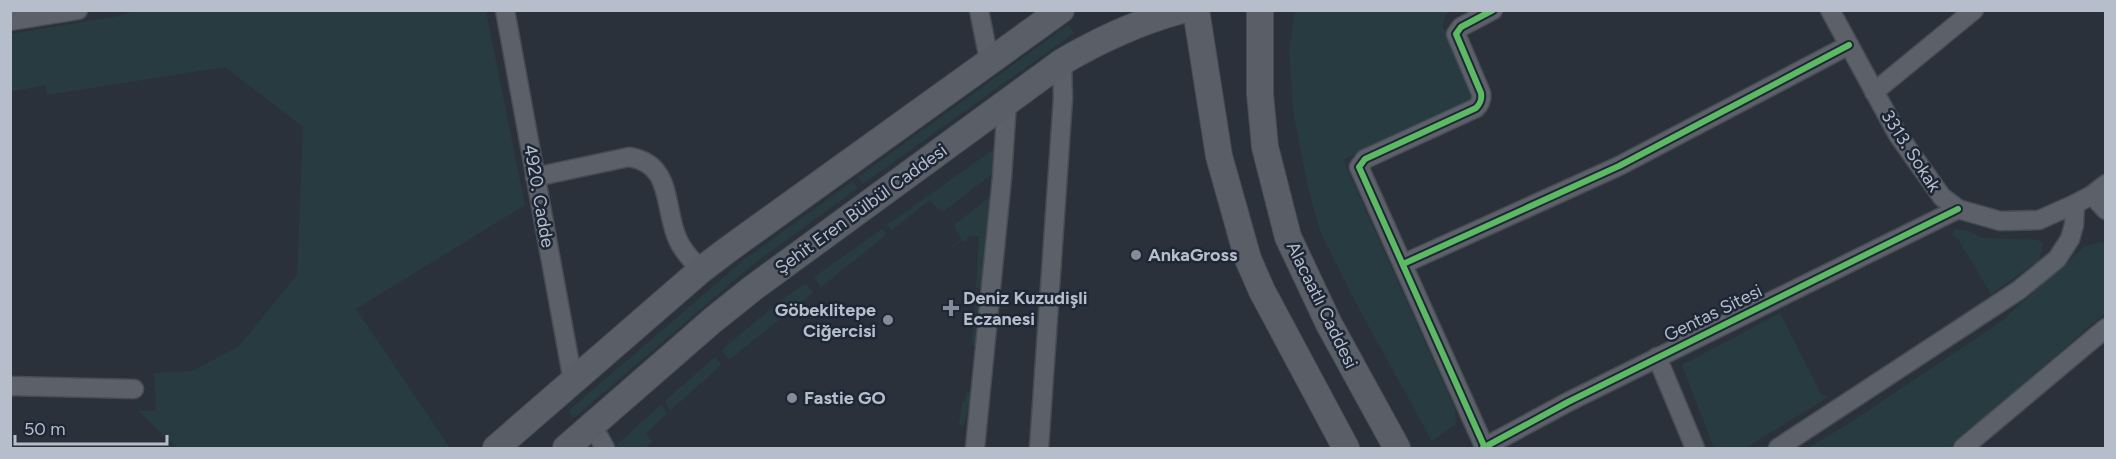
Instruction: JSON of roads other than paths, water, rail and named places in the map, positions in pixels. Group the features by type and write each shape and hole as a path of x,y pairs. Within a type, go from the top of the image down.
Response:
{"main road":[{"path":"496,448 701,270 1060,10"},
{"name":"Şehit Eren Bülbül Caddesi","path":"566,448 753,288 1062,62 1121,30 1182,10"},
{"path":"1196,10 1219,156 1248,259 1262,291 1346,448"},
{"name":"Alacaatlı Caddesi","path":"1260,10 1260,94 1265,147 1288,237 1329,324 1397,448"}],"street":[{"path":"10,21 78,10"},
{"name":"4920. Cadde","path":"505,10 573,381"},
{"path":"980,10 989,60"},
{"path":"1484,448 1360,170 1360,164 1365,159 1479,105 1481,93 1456,34 1461,27 1494,10"},
{"name":"3313. Sokak","path":"1830,10 1898,135 1942,197 1958,209 2000,221 2039,220 2076,204 2099,190"},
{"path":"1874,92 1974,10"},
{"path":"1403,264 1619,166 1849,45"},
{"path":"1039,448 1061,121 1062,62"},
{"path":"975,448 1002,177 1007,102"},
{"path":"536,177 629,157 641,159 650,164 658,172 663,184 678,242 701,270"},
{"path":"2099,190 2106,210"},
{"path":"1778,448 2019,290 2057,259 2070,238 2076,204"},
{"name":"Gentas Sitesi","path":"1484,448 1657,357 1958,209"},
{"path":"1963,448 2106,328"},
{"path":"1657,357 1695,448"},
{"path":"10,386 134,389"},
{"path":"592,426 605,448"}],"place":[{"name":"AnkaGross","path":"1136,255"},
{"name":"Deniz Kuzudişli Eczanesi","path":"951,308"},
{"name":"Göbeklitepe Ciğercisi","path":"888,320"},
{"name":"Fastie GO","path":"792,398"}]}
